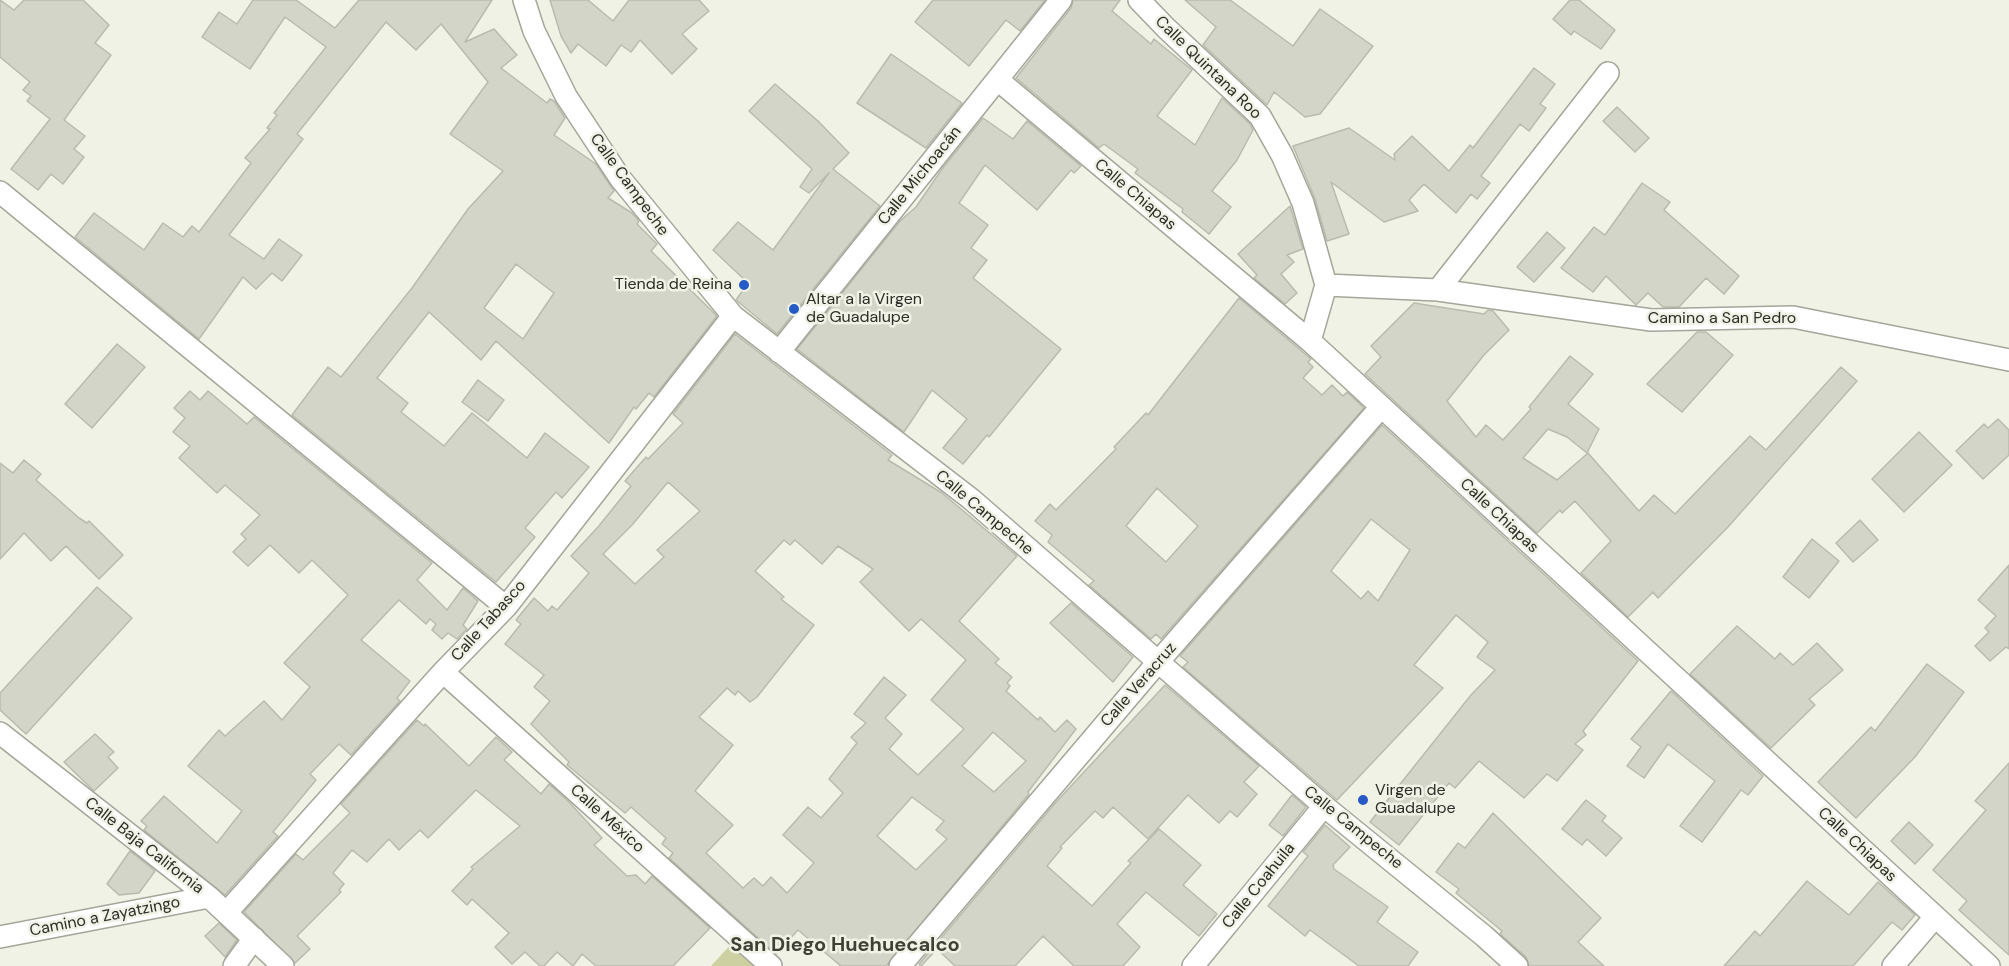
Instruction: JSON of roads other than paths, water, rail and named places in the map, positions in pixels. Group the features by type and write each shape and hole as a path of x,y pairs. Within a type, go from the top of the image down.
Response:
{"street":[{"name":"Calle Campeche","path":"524,0 534,31 566,96 620,178 733,316 970,499 1324,806 1484,936 1517,966"},
{"name":"Calle Michoacán","path":"779,352 1061,0"},
{"name":"Calle Quintana Roo","path":"1140,0 1166,28 1260,116 1282,154 1303,204 1326,285"},
{"path":"1438,290 1608,73"},
{"name":"Calle Chiapas","path":"998,80 1310,342 1989,966"},
{"path":"0,192 506,607"},
{"name":"Camino a San Pedro","path":"1326,285 1438,290 1651,320 1793,317 2009,360"},
{"path":"1310,342 1326,285"},
{"name":"Calle Tabasco","path":"227,912 443,672 506,607 733,316"},
{"name":"Calle Veracruz","path":"900,966 1158,662 1381,407"},
{"name":"Calle México","path":"443,672 771,966"},
{"name":"Calle Baja California","path":"0,733 209,897 283,966"},
{"name":"Calle Coahuila","path":"1193,966 1324,806"},
{"name":"Camino a Zayatzingo","path":"0,937 209,897"},
{"path":"1893,966 1935,917"},
{"path":"234,966 254,938"}],"place":[{"name":"Tienda de Reina","path":"744,285"},
{"name":"Altar a la Virgen de Guadalupe","path":"794,309"},
{"name":"Virgen de Guadalupe","path":"1363,800"}],"district":[{"name":"San Diego Huehuecalco","path":"845,946"}]}
